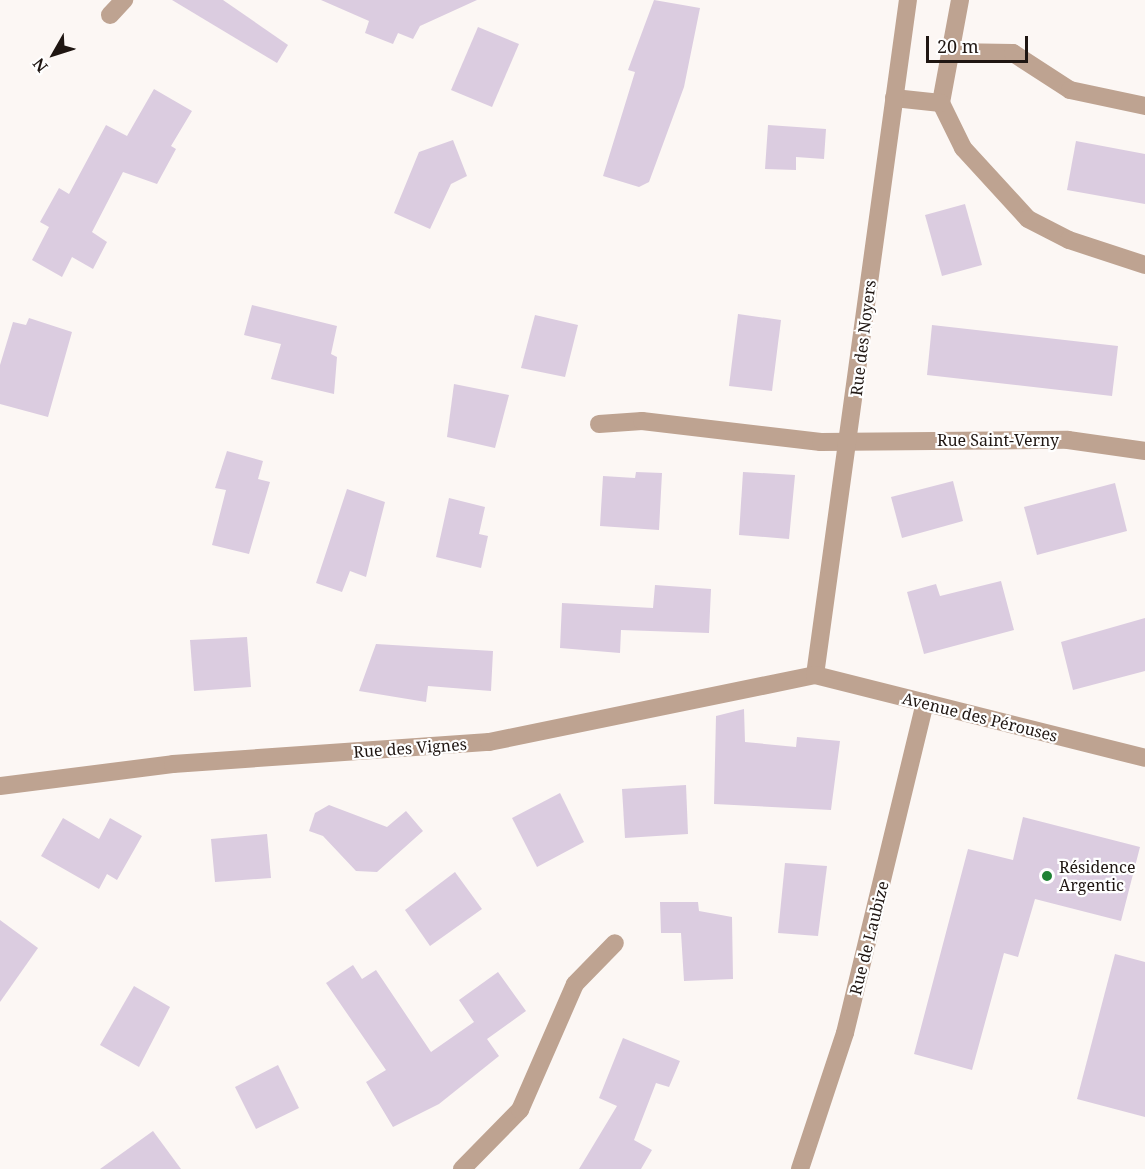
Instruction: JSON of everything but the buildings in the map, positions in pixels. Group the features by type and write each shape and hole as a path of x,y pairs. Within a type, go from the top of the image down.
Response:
{"street":[{"path":"110,15 124,0"},
{"name":"Rue des Noyers","path":"815,675 850,441 908,0"},
{"path":"960,0 941,103 963,148 1028,219 1145,265"},
{"path":"950,52 1013,53 1070,90 1145,106"},
{"path":"894,98 941,103"},
{"name":"Rue Saint-Verny","path":"599,424 642,421 850,441 1068,440 1145,451"},
{"name":"Avenue des Pérouses","path":"815,675 1145,758"},
{"name":"Rue des Vignes","path":"0,786 173,764 489,742 815,675"},
{"name":"Rue de Laubize","path":"800,1169 845,1033 926,703"},
{"path":"462,1169 520,1110 575,984 615,943"}],"place":[{"name":"Résidence Argentic","path":"1047,876"}]}
